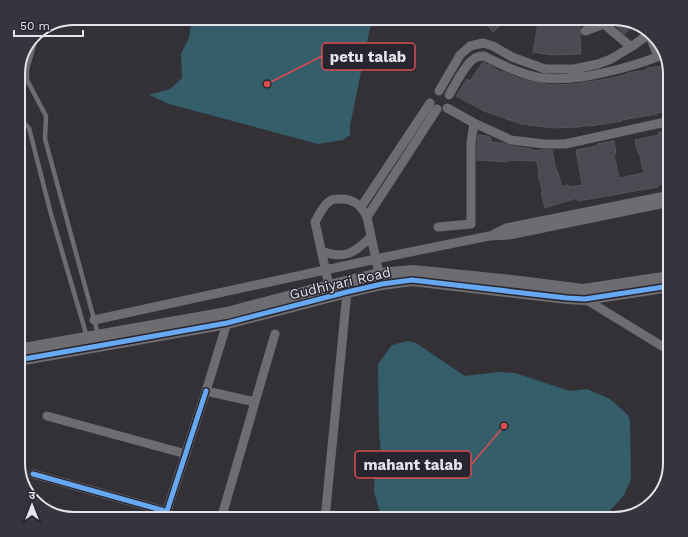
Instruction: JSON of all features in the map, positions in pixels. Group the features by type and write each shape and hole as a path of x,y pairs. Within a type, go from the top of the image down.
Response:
{"street":[{"path":"585,31 601,25"},
{"path":"605,25 631,47"},
{"path":"645,36 631,47 611,59 575,74 545,69 512,58 493,46 483,44 470,46 460,55 439,91 431,98 434,106 442,110 447,108 474,123 511,140 544,144 565,144 663,123"},
{"path":"447,108 450,100 449,95 467,66 475,58 480,56 484,56 521,72 541,78 575,74 600,74 649,61 659,56"},
{"path":"439,91 449,95"},
{"path":"361,207 434,106"},
{"path":"367,217 434,106"},
{"path":"438,227 471,224 471,142 474,123"},
{"path":"489,236 506,228 663,195"},
{"path":"329,286 315,222 325,205 331,200 344,198 352,200 361,207 367,217 379,274"},
{"path":"94,320 376,259 489,236 509,235 663,203"},
{"path":"322,251 332,255 343,255 355,250 371,237"},
{"name":"Gudhiyari Road","path":"25,349 227,313 379,274 413,271 512,281 584,294 663,278"},
{"name":"Gudhiyari Road","path":"25,359 227,323 347,292 382,284 412,280 559,297 663,287"},
{"path":"326,512 347,292"},
{"path":"584,294 663,346"},
{"path":"33,474 165,511 167,510 169,508 227,323"},
{"path":"223,512 275,334"},
{"path":"206,391 255,402"},
{"path":"47,416 186,454"}],"lane":[{"path":"34,46 27,69 27,80 46,116 45,139 94,320 93,336"},
{"path":"25,124 29,128 51,214 93,336"}],"water":[{"path":"191,25 371,25 350,126 350,135 343,140 318,144 169,104 149,95 170,89 182,78 181,54 189,38"},
{"path":"408,341 416,343 465,376 499,372 515,373 570,391 587,389 610,399 628,415 630,422 631,479 624,495 609,512 380,512 374,492 375,469 381,455 378,364 392,345"}],"building":[{"path":"486,25 501,25 493,32"},
{"path":"538,25 579,25 581,54 552,55 533,52"},
{"path":"616,25 630,28 624,34"},
{"path":"483,62 502,73 502,71 518,78 552,85 574,84 607,79 627,73 647,70 647,68 662,66 663,112 622,121 573,128 553,128 521,124 484,111 456,96 467,79 470,81"},
{"path":"663,132 663,184 658,185 658,187 578,201 577,198 545,208 541,193 543,193 538,175 537,161 508,160 508,162 477,160 478,135 491,138 491,142 532,149 532,151 552,150 556,170 562,187 568,185 569,187 582,185 576,150 614,141 616,154 614,155 619,178 644,173 635,140 659,135 658,133"}],"cycle path":[{"path":"25,359 227,323 347,292 382,284 412,280 585,299 663,287"},
{"path":"33,474 167,511 206,391"}],"place":[{"name":"petu talab","path":"267,84"},
{"name":"mahant talab","path":"504,426"}]}
